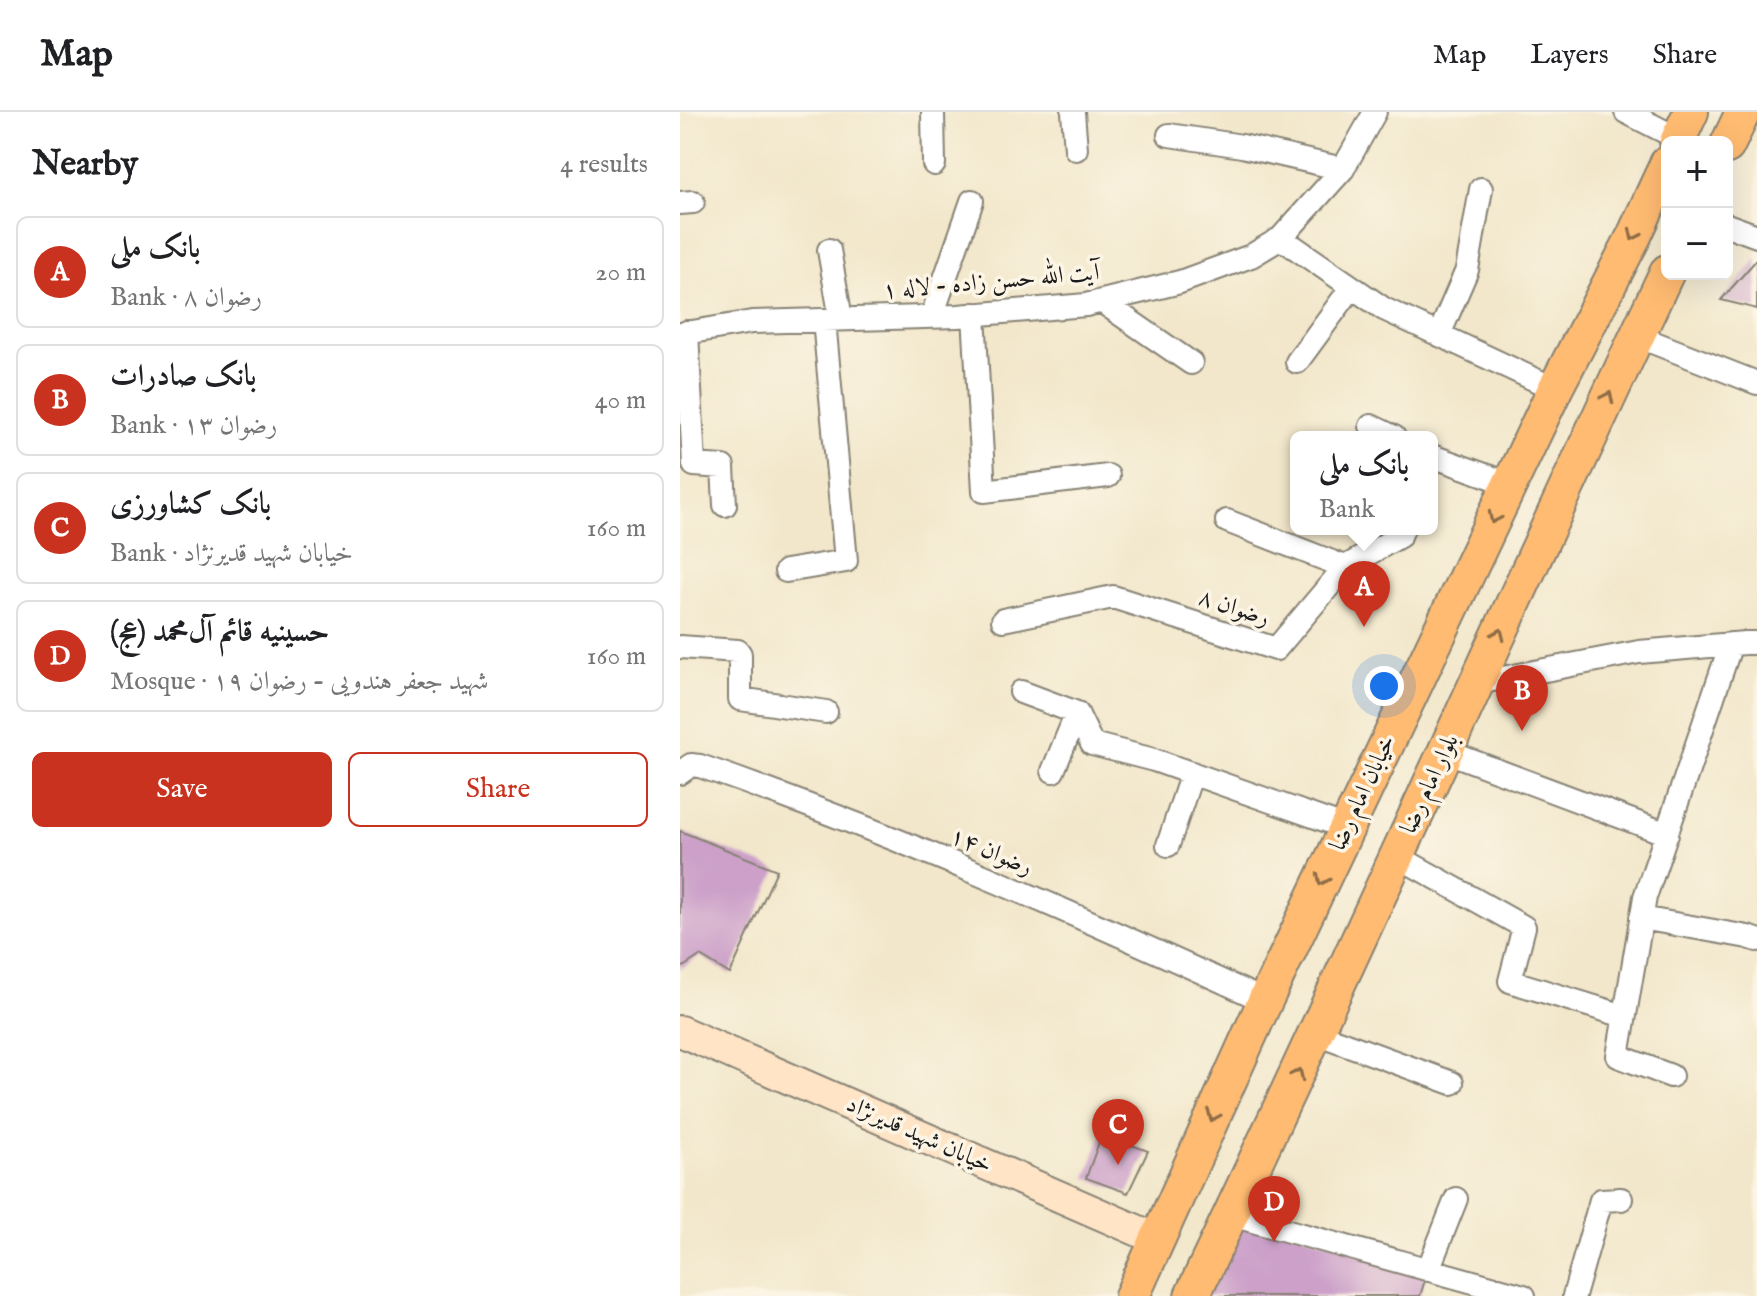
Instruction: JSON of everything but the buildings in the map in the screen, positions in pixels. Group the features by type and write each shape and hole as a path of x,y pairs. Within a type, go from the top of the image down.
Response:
{"main road":[{"path":"1732,136 1743,112"},
{"name":"خیابان امام رضا","path":"1132,1296 1265,1001 1555,389 1661,178"},
{"name":"بلوار امام رضا","path":"1192,1296 1663,280"}],"street":[{"path":"933,112 934,164"},
{"path":"1073,112 1076,149"},
{"name":"آیت الله حسن زاده - لاله ۱","path":"683,333 752,322 974,314 1086,305 1180,282 1251,256 1281,238 1343,169 1375,112"},
{"path":"1626,112 1673,136"},
{"path":"1169,135 1242,146 1343,169"},
{"path":"1439,335 1467,270 1481,189"},
{"path":"932,316 972,201"},
{"path":"1733,227 1757,236"},
{"path":"1281,238 1384,309 1555,389"},
{"path":"786,571 846,561 829,250"},
{"path":"1297,362 1352,287"},
{"path":"1101,301 1191,363"},
{"path":"974,314 984,491 1108,476"},
{"path":"683,333 694,465 723,467 725,505"},
{"path":"1637,336 1757,383"},
{"path":"1371,426 1381,431"},
{"path":"1438,458 1510,484"},
{"path":"1227,521 1345,567"},
{"name":"رضوان ۸","path":"1003,620 1113,597 1276,649 1345,567 1400,535"},
{"path":"1477,683 1639,652 1757,643"},
{"path":"1671,1076 1618,1056 1645,897 1731,644"},
{"path":"680,647 738,651 740,699 826,712"},
{"path":"1021,692 1077,713 1092,744 1154,760 1347,828"},
{"path":"1053,771 1077,713"},
{"path":"1445,751 1667,834"},
{"name":"رضوان ۱۴","path":"686,769 700,766 762,787 919,849 1265,1001"},
{"path":"1168,845 1192,773"},
{"path":"1397,856 1524,927 1510,981 1624,1016"},
{"path":"1641,918 1757,940"},
{"name":"خيابان شهيد قديرنژاد","path":"680,1031 1157,1239"},
{"path":"1316,1033 1452,1083"},
{"path":"1428,1270 1456,1199"},
{"path":"1574,1296 1601,1200 1621,1199"},
{"path":"1231,1215 1524,1296"}],"place":[{"name":"بانک‌ ملی","path":"1364,627"},
{"name":"بانک صادرات","path":"1522,731"},
{"name":"بانک کشاورزی","path":"1118,1165"},
{"name":"حسینیه قائم آل‌محمد (عج)","path":"1274,1242"}]}
